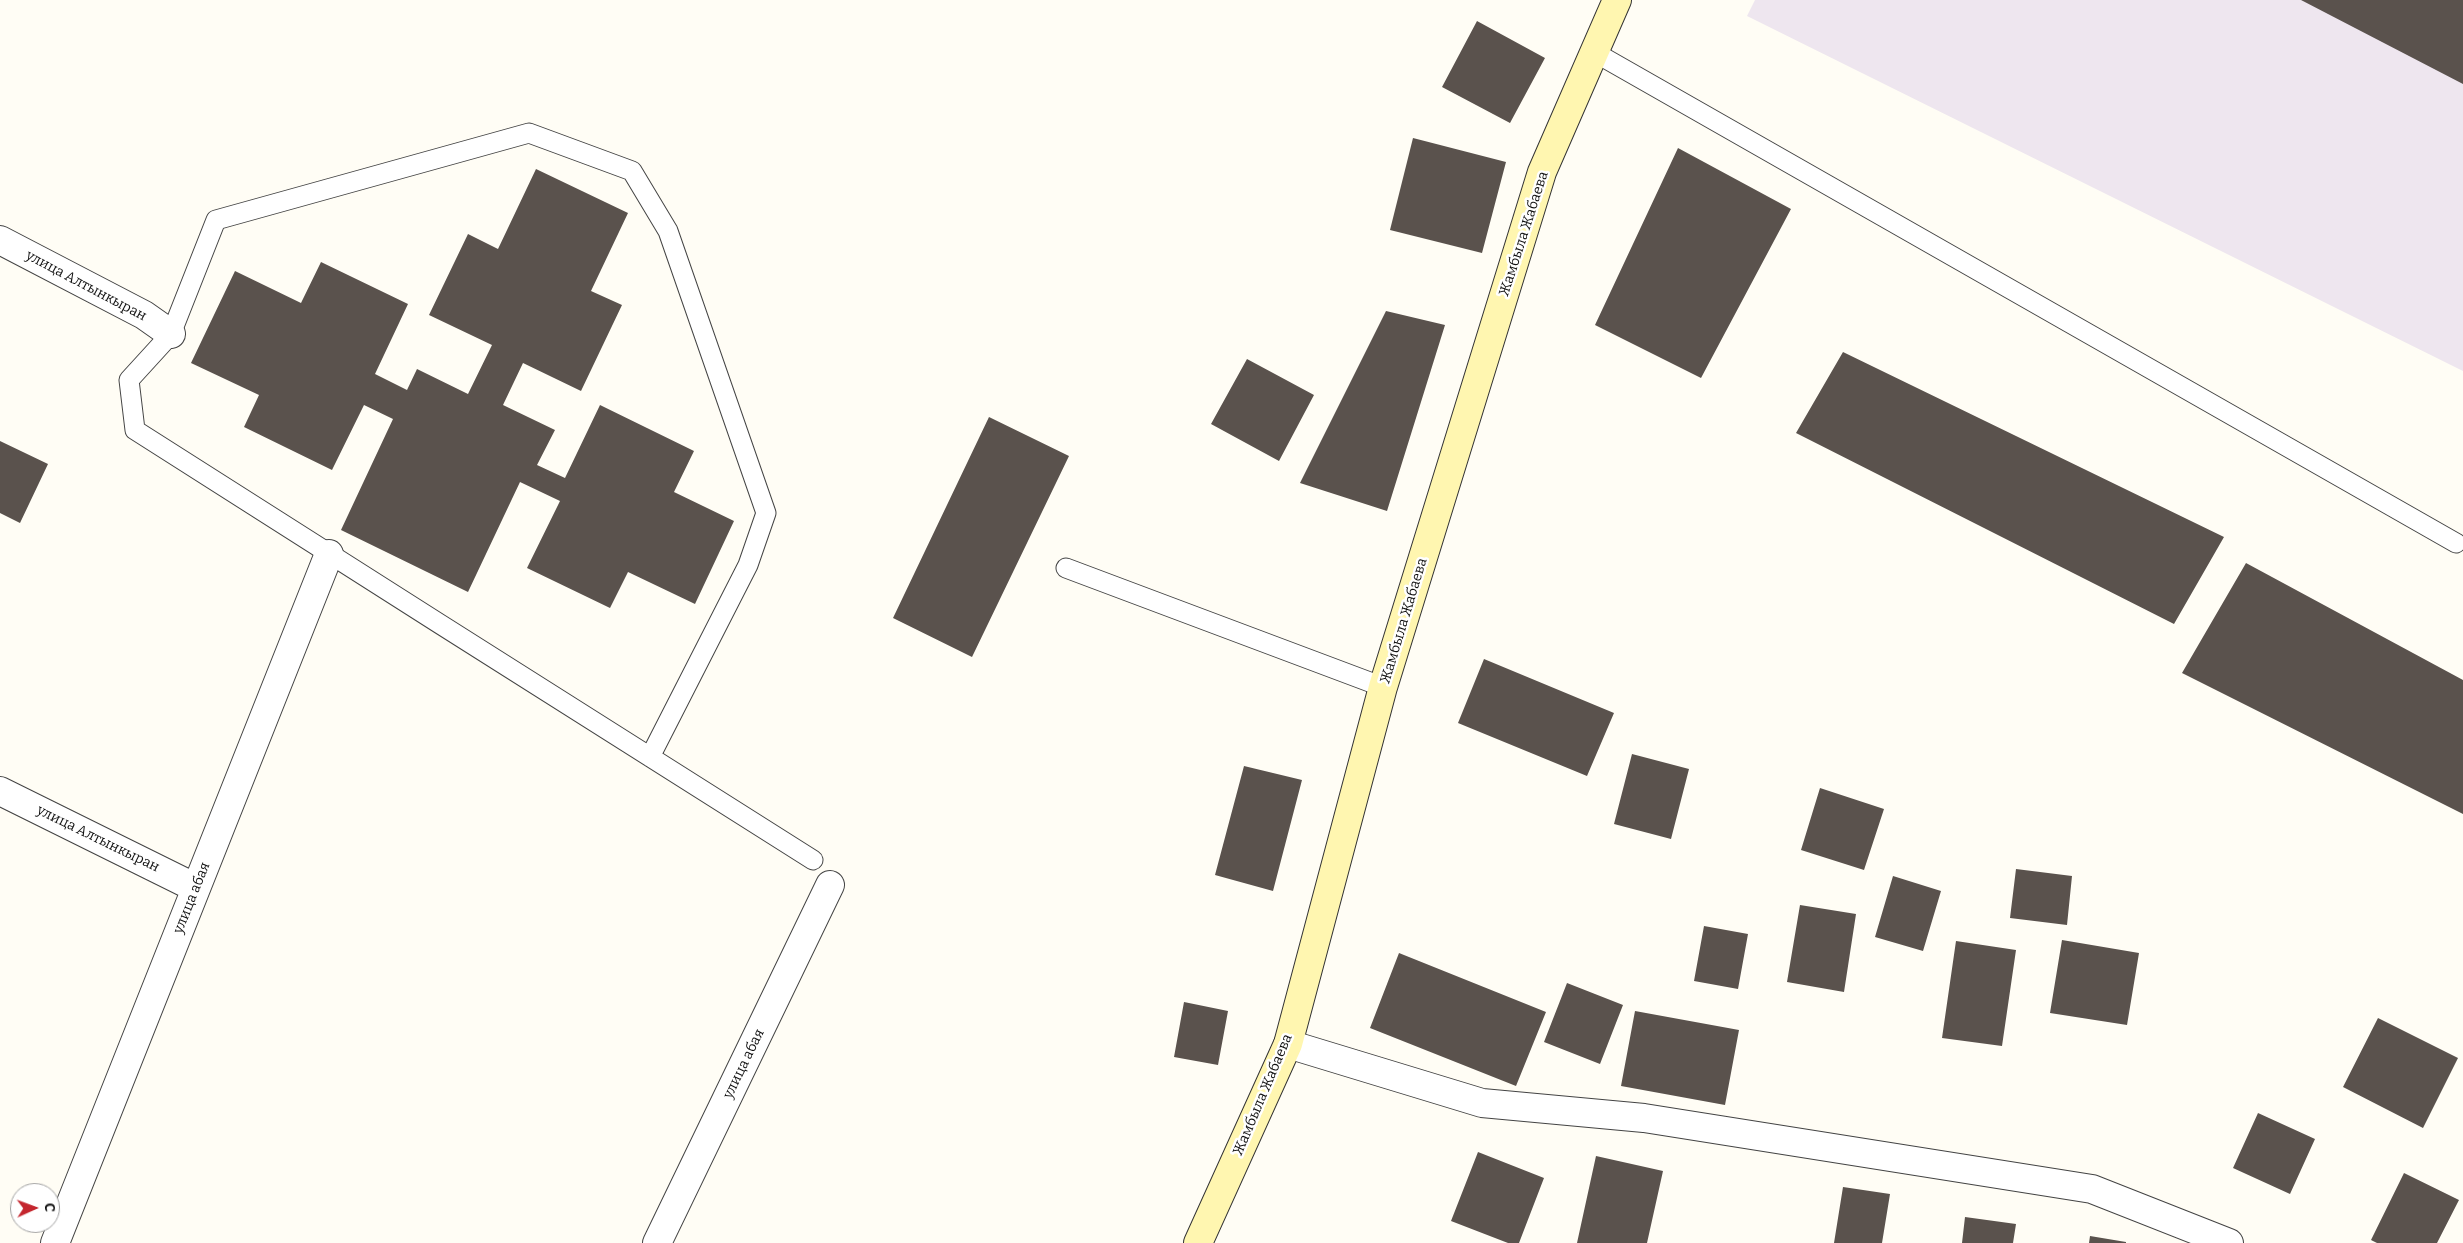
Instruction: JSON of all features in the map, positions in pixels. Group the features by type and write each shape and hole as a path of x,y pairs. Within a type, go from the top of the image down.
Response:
{"street":[{"name":"Жамбыла Жабаева","path":"1198,1243 1288,1044 1383,687 1542,172 1617,0"},
{"name":"улица Алтынкыран","path":"0,240 144,315 171,334"},
{"name":"улица абая","path":"55,1243 328,554"},
{"name":"улица Алтынкыран","path":"0,791 196,888"},
{"name":"улица абая","path":"658,1243 830,885"},
{"path":"1288,1044 1482,1103 1644,1118 2092,1189 2229,1243"}],"lane":[{"path":"1594,52 2456,543"},
{"path":"650,757 748,564 766,513 668,230 632,171 529,133 216,220 171,334 129,380 135,430 328,554 813,860"},
{"path":"1066,568 1383,687"}],"shaded area":[{"path":"1755,0 2463,0 2463,371 1747,16"}],"building":[{"path":"2301,0 2463,0 2463,84"},
{"path":"1477,21 1545,58 1510,123 1442,87"},
{"path":"1413,138 1506,162 1482,253 1390,230"},
{"path":"1678,148 1791,209 1701,378 1595,325"},
{"path":"536,169 628,213 591,291 622,305 581,391 523,363 503,405 555,430 537,465 565,478 600,405 694,451 674,492 734,521 695,604 628,572 610,608 527,568 560,501 520,482 468,592 341,530 393,419 364,405 332,470 244,427 259,395 191,363 235,271 301,303 321,262 408,304 375,374 407,390 417,369 468,394 492,345 429,315 468,234 498,249"},
{"path":"1386,311 1445,325 1387,511 1300,483"},
{"path":"1843,352 2224,537 2174,624 1796,433"},
{"path":"1247,359 1314,395 1279,461 1211,424"},
{"path":"989,417 1069,456 972,657 893,618"},
{"path":"0,441 48,464 20,523 0,513"},
{"path":"2246,563 2463,680 2463,814 2182,673"},
{"path":"1484,659 1614,713 1587,776 1458,723"},
{"path":"1632,754 1689,769 1671,839 1614,824"},
{"path":"1244,766 1302,780 1273,891 1215,875"},
{"path":"1820,788 1884,809 1864,870 1801,850"},
{"path":"2016,869 2072,876 2067,925 2010,918"},
{"path":"1893,876 1941,891 1923,951 1875,937"},
{"path":"1800,905 1856,914 1844,992 1787,982"},
{"path":"1704,926 1748,934 1738,989 1694,981"},
{"path":"2062,940 2139,953 2127,1025 2050,1013"},
{"path":"1956,941 2016,950 2002,1046 1942,1038"},
{"path":"1399,953 1546,1012 1516,1086 1370,1028"},
{"path":"1567,983 1623,1005 1600,1064 1544,1042"},
{"path":"1184,1002 1228,1011 1218,1065 1174,1057"},
{"path":"1635,1011 1739,1030 1725,1105 1621,1086"},
{"path":"2378,1018 2458,1058 2423,1128 2343,1087"},
{"path":"2258,1113 2315,1139 2290,1194 2233,1168"},
{"path":"1478,1152 1544,1178 1519,1243 1508,1243 1451,1221"},
{"path":"1596,1156 1663,1171 1647,1243 1577,1243"},
{"path":"2404,1173 2459,1200 2437,1243 2377,1243 2371,1240"},
{"path":"1843,1187 1890,1194 1882,1243 1834,1243"},
{"path":"1965,1217 2016,1224 2013,1243 1962,1243"},
{"path":"2090,1236 2126,1242 2126,1243 2089,1243"}]}
